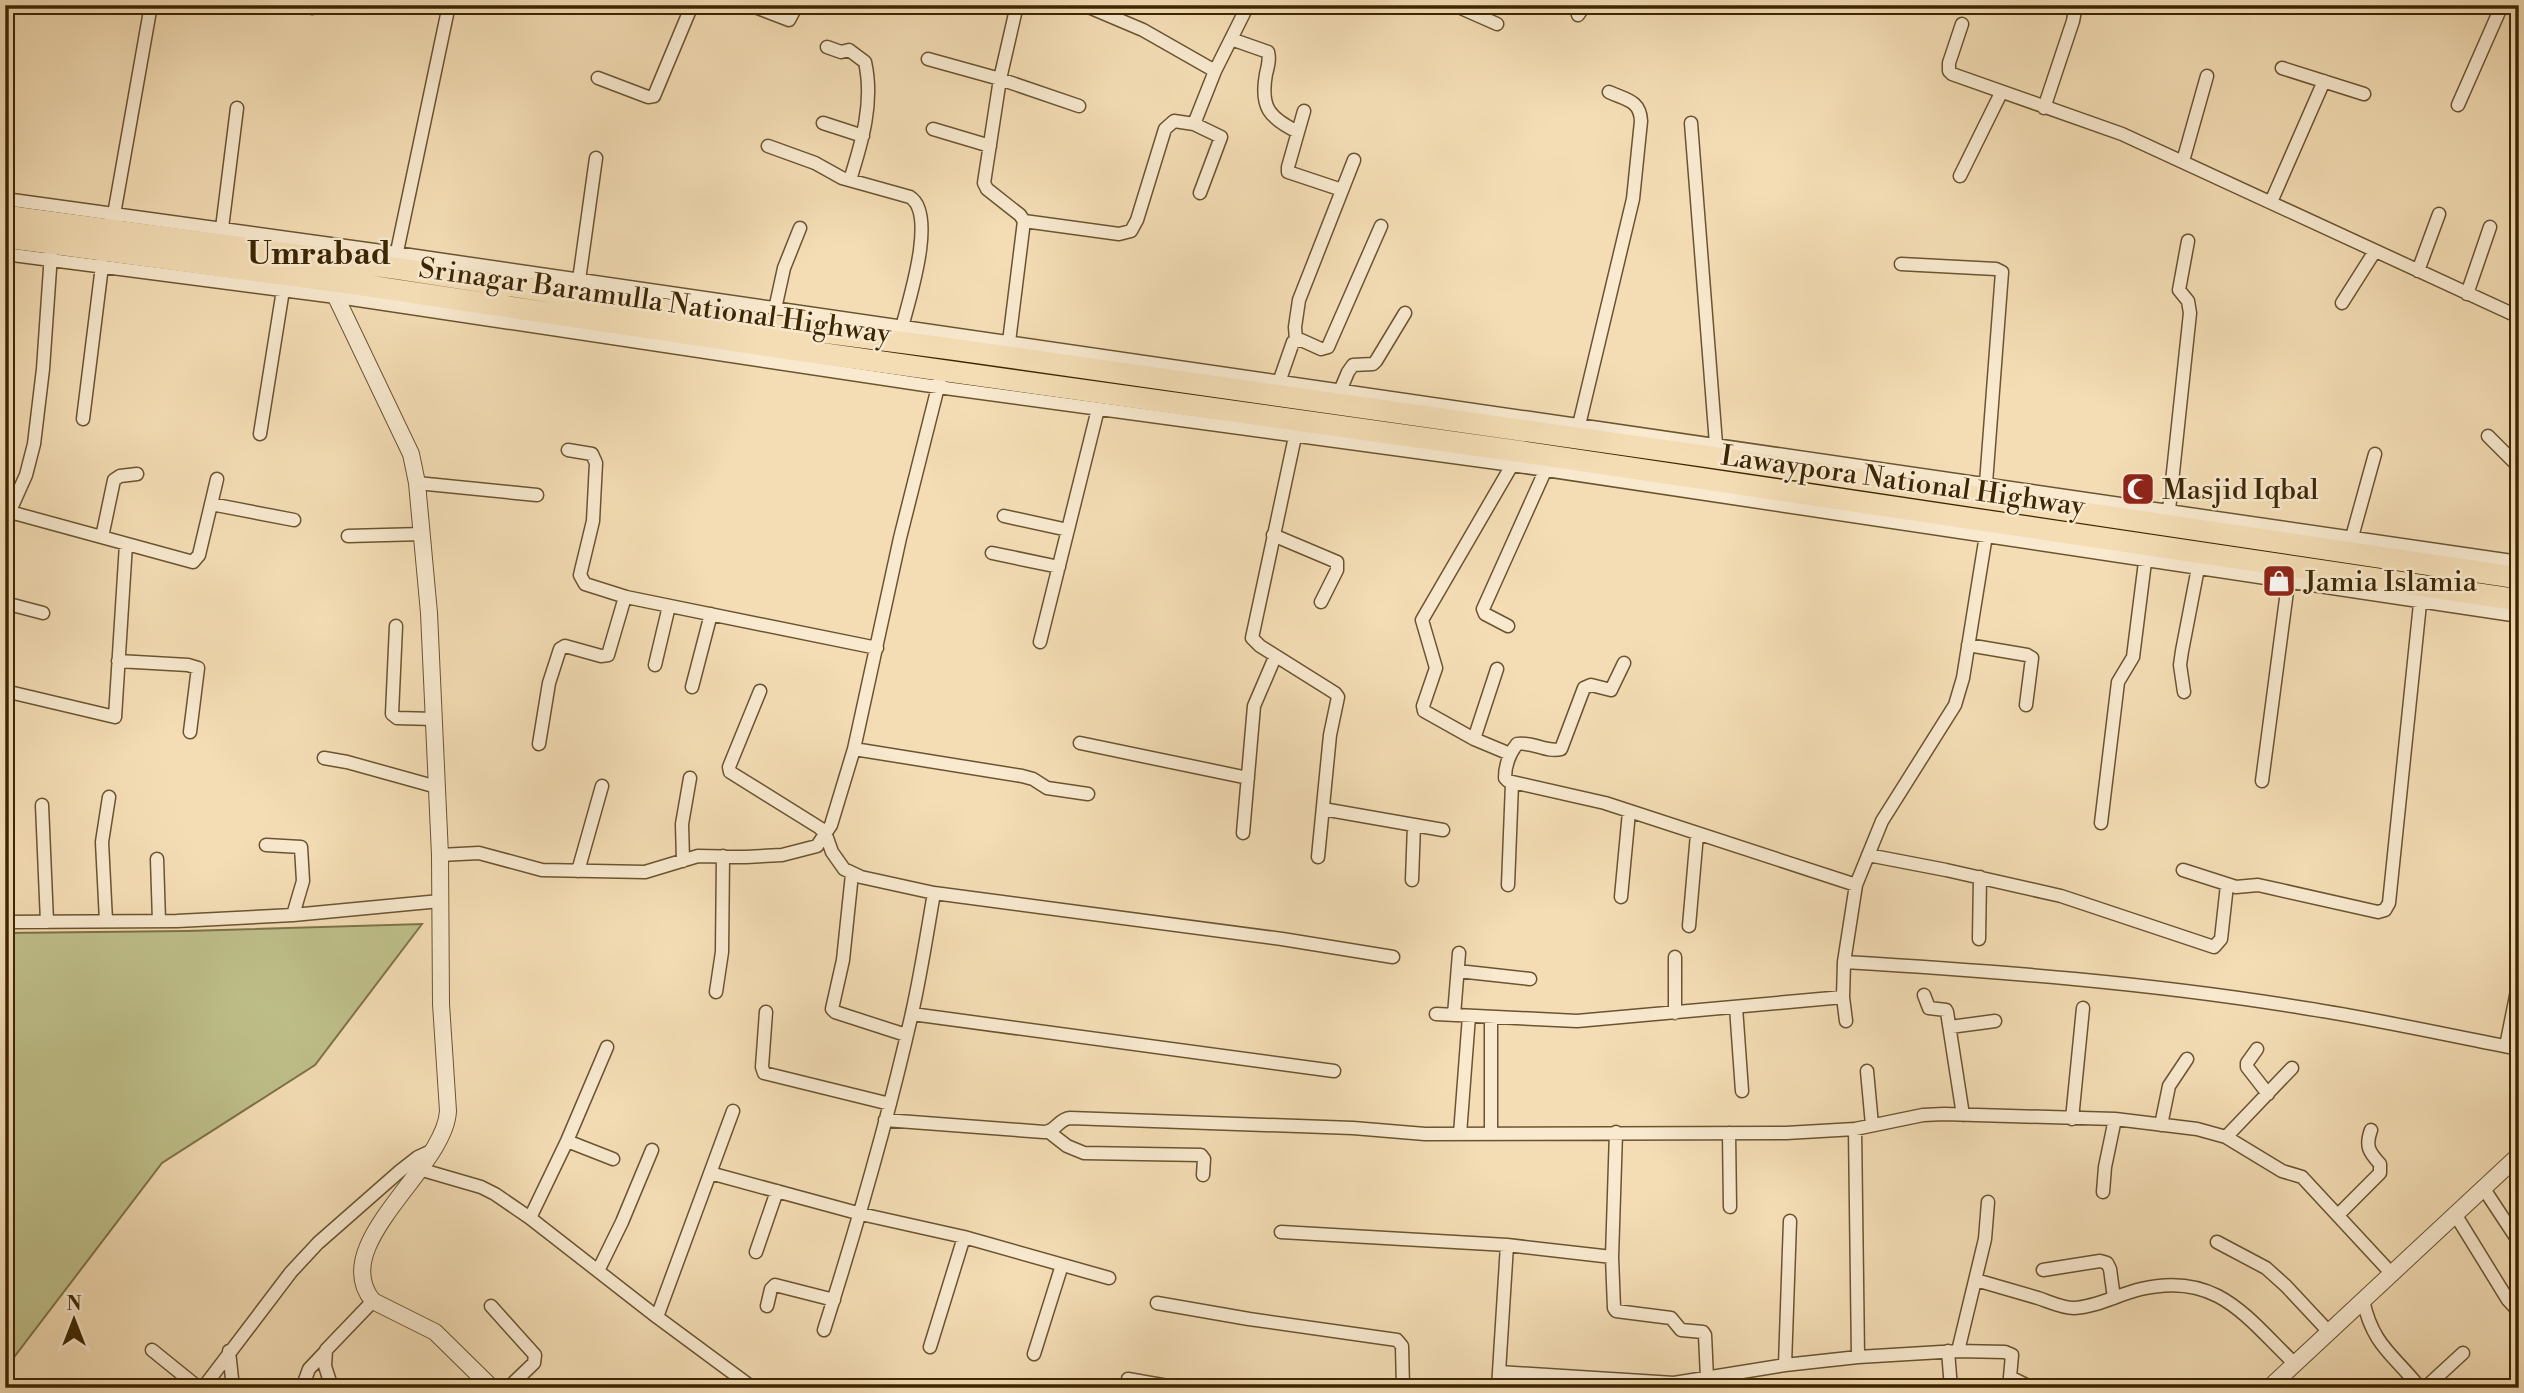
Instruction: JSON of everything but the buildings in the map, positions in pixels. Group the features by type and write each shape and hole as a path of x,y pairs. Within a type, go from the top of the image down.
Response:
{"highway":[{"path":"5,216 113,222 395,261 746,322 1008,349 1583,432 2519,578"},
{"name":"Srinagar Baramulla National Highway","path":"5,237 51,252 349,283 553,322 940,379 1048,385 1296,429"},
{"name":"Lawaypora National Highway","path":"1296,429 1585,462 1987,529 2421,594 2519,600"},
{"path":"1583,432 1585,462"}],"street":[{"path":"113,222 151,5"},
{"path":"395,261 449,5"},
{"path":"598,78 648,97 654,96 692,5"},
{"path":"750,5 789,20 797,5"},
{"path":"5,199 113,222 222,228 395,261 579,280 902,327 1008,349 1024,221 985,186 1000,79 1017,5"},
{"path":"1084,5 1115,11 1215,71"},
{"path":"1194,124 1215,71 1248,5"},
{"path":"1454,5 1497,24"},
{"path":"2044,108 2076,5"},
{"path":"2458,105 2502,5"},
{"path":"1962,24 1949,63 1949,71 1955,76 2122,134 2519,317"},
{"path":"1231,39 1268,52 1263,87 1267,107 1278,121 1298,132"},
{"path":"827,47 841,52 849,50 865,62 870,84 863,136 850,180"},
{"path":"928,59 1000,79 1079,106"},
{"path":"2283,68 2364,94"},
{"path":"2183,161 2207,76"},
{"path":"2271,202 2324,82"},
{"path":"1583,432 1633,200 1641,121 1640,110 1636,105 1609,92"},
{"path":"1959,176 2001,93"},
{"path":"222,228 237,108"},
{"path":"1304,111 1288,172 1342,190"},
{"path":"1024,221 1111,233 1131,231 1138,220 1167,126 1177,121 1218,133 1222,138 1200,193"},
{"path":"823,122 863,136"},
{"path":"1690,123 1716,444"},
{"path":"933,129 990,146"},
{"path":"768,146 815,163 850,180 917,201 921,211 921,244 902,327"},
{"path":"579,280 596,158"},
{"path":"1354,160 1299,300 1296,340 1289,351 1277,389 1340,391 1583,432 1716,444 2519,562"},
{"path":"2418,271 2440,214"},
{"path":"1296,340 1321,349 1327,348 1381,226"},
{"path":"2467,293 2490,227"},
{"path":"775,309 784,268 800,228"},
{"path":"2169,510 2190,313 2188,302 2179,290 2188,240"},
{"path":"2342,303 2375,251"},
{"path":"51,252 43,369 34,444 26,475 8,517 102,537 191,562 199,555 217,479"},
{"path":"5,254 51,252 102,266 553,322"},
{"path":"1901,264 1996,269 2002,272 1986,483"},
{"path":"83,419 102,266"},
{"path":"260,434 283,290"},
{"path":"336,297 411,454 417,483 429,613 440,855 441,1004 448,1111 444,1132 379,1227 363,1257 361,1278 366,1294 373,1301 435,1332 492,1388"},
{"path":"1340,391 1353,365 1373,364 1376,361 1405,313"},
{"path":"440,855 479,853 542,870 645,872 698,856 746,857 794,853 817,846 827,835 854,748 900,538 940,379 1098,409 1296,429 1252,638 1275,657 1338,697 1330,735 1318,857"},
{"path":"1040,642 1098,409"},
{"path":"2488,436 2519,467"},
{"path":"1356,437 1545,471 1987,529 1955,705 1895,798 1856,884 1843,962 1846,1021"},
{"path":"568,450 592,454 596,463 593,522 581,568 581,579 592,588 877,648"},
{"path":"2351,537 2375,454"},
{"path":"1510,754 1474,739 1424,711 1423,706 1436,668 1422,620 1512,466"},
{"path":"1508,626 1485,614 1483,606 1545,471"},
{"path":"102,537 114,480 120,476 137,474"},
{"path":"417,483 537,495"},
{"path":"211,504 294,520"},
{"path":"1004,516 1068,530"},
{"path":"348,536 422,534"},
{"path":"1273,535 1337,562 1337,570 1321,602"},
{"path":"5,691 115,717 126,544"},
{"path":"2101,823 2118,682 2133,657 2146,552"},
{"path":"992,553 1059,568"},
{"path":"2184,692 2180,665 2182,651 2206,561"},
{"path":"2262,781 2289,573"},
{"path":"2183,870 2236,887 2259,885 2378,912 2385,910 2389,903 2397,839 2421,594 2519,616"},
{"path":"539,744 549,683 560,649 565,646 601,656 608,655 625,597"},
{"path":"5,603 43,613"},
{"path":"655,665 669,606"},
{"path":"692,687 711,614"},
{"path":"396,626 392,714 398,718 434,719"},
{"path":"1968,645 2032,658 2026,705"},
{"path":"1243,833 1254,706 1275,657"},
{"path":"118,661 188,665 198,668 190,732"},
{"path":"1624,663 1611,690 1591,685 1584,688 1561,749 1555,751 1519,742 1510,754 1505,778 1512,783 1594,799 1856,884"},
{"path":"1474,739 1497,669"},
{"path":"760,691 729,766 730,772 820,828 827,835 832,852 839,863 852,874 934,893 1282,939 1392,957"},
{"path":"1080,743 1248,778"},
{"path":"854,748 1022,776 1034,779 1047,788 1088,794"},
{"path":"324,758 437,787"},
{"path":"684,861 682,824 690,778"},
{"path":"1508,886 1512,783"},
{"path":"578,871 602,786"},
{"path":"106,921 102,842 109,797"},
{"path":"42,806 47,922"},
{"path":"1323,810 1443,830"},
{"path":"1621,897 1629,812"},
{"path":"1412,880 1414,825"},
{"path":"1689,926 1697,834"},
{"path":"266,845 297,845 302,848 302,887 293,915"},
{"path":"1868,855 2082,901 2214,947 2221,939 2227,885"},
{"path":"716,992 722,952 723,856"},
{"path":"157,859 159,921"},
{"path":"852,874 843,960 832,1009 906,1035"},
{"path":"1979,939 1980,877"},
{"path":"824,1330 861,1214 890,1104 912,1014 934,893"},
{"path":"5,922 159,921 293,915 440,901"},
{"path":"1454,1015 1459,954"},
{"path":"1675,957 1675,1013"},
{"path":"1843,962 1992,971 2208,995 2385,1021 2512,1048 2519,981"},
{"path":"1458,971 1530,979"},
{"path":"1924,995 1928,1008 1946,1010 1964,1115"},
{"path":"1436,1014 1577,1021 1843,997"},
{"path":"1736,1007 1742,1091"},
{"path":"2072,1119 2083,1008"},
{"path":"766,1012 762,1067 764,1073 890,1104"},
{"path":"912,1014 1334,1071"},
{"path":"1461,1134 1469,1016"},
{"path":"1491,1017 1491,1134"},
{"path":"1951,1027 1995,1021"},
{"path":"530,1217 567,1141 607,1046"},
{"path":"2257,1049 2247,1063 2247,1068 2268,1094"},
{"path":"2161,1125 2169,1086 2187,1059"},
{"path":"2226,1137 2292,1068"},
{"path":"1867,1071 1872,1125"},
{"path":"657,1317 733,1111"},
{"path":"1049,1132 1063,1119 1070,1118 1461,1134 1786,1133 1855,1129 1923,1115 2115,1119 2197,1129 2226,1137 2283,1171 2302,1177 2392,1274"},
{"path":"2103,1192 2115,1119"},
{"path":"885,1120 1049,1132 1066,1146 1084,1153 1201,1155 1204,1159 1203,1175"},
{"path":"1855,1129 1858,1357"},
{"path":"2338,1215 2380,1173 2380,1164 2367,1145 2371,1130"},
{"path":"1616,1132 1612,1256 1615,1310 1671,1318 1681,1330 1703,1332 1707,1378"},
{"path":"1729,1133 1730,1207"},
{"path":"567,1141 613,1159"},
{"path":"598,1271 652,1150"},
{"path":"152,1350 201,1388 291,1272 318,1243 400,1171 418,1157 431,1152"},
{"path":"2269,1388 2519,1155"},
{"path":"419,1169 481,1187 530,1217 753,1388"},
{"path":"710,1173 861,1214 964,1237 1110,1278"},
{"path":"2483,1189 2519,1242"},
{"path":"757,1252 777,1191"},
{"path":"1951,1388 1953,1351 1976,1280 1985,1239 1988,1202"},
{"path":"2455,1214 2508,1300 2519,1312"},
{"path":"1785,1365 1790,1221"},
{"path":"1281,1232 1507,1245 1612,1256"},
{"path":"930,1347 964,1237"},
{"path":"2217,1242 2266,1268 2329,1332"},
{"path":"1499,1388 1507,1245"},
{"path":"2043,1270 2100,1261 2107,1263 2114,1298"},
{"path":"1034,1354 1062,1265"},
{"path":"1976,1280 2065,1307 2081,1307 2140,1289 2187,1284 2211,1291 2232,1304 2295,1364"},
{"path":"766,1306 771,1289 775,1285 834,1300"},
{"path":"2363,1300 2368,1324 2376,1339 2422,1388 2463,1353"},
{"path":"302,1388 309,1369 373,1301"},
{"path":"1157,1303 1397,1340 1402,1346 1403,1388"},
{"path":"491,1307 535,1355 534,1363 508,1388"},
{"path":"327,1350 325,1366 332,1388"},
{"path":"229,1351 233,1388"},
{"path":"1499,1372 1686,1383 1785,1365 1953,1351 2009,1353 2012,1356 2010,1377 2032,1388"},
{"path":"1128,1379 1179,1388"}],"green space":[{"path":"422,924 315,1065 162,1163 5,1369 5,933"}],"place":[{"name":"Masjid Iqbal","path":"2138,489"},
{"name":"Jamia Islamia","path":"2279,581"}],"district":[{"name":"Umrabad","path":"319,253"}]}
